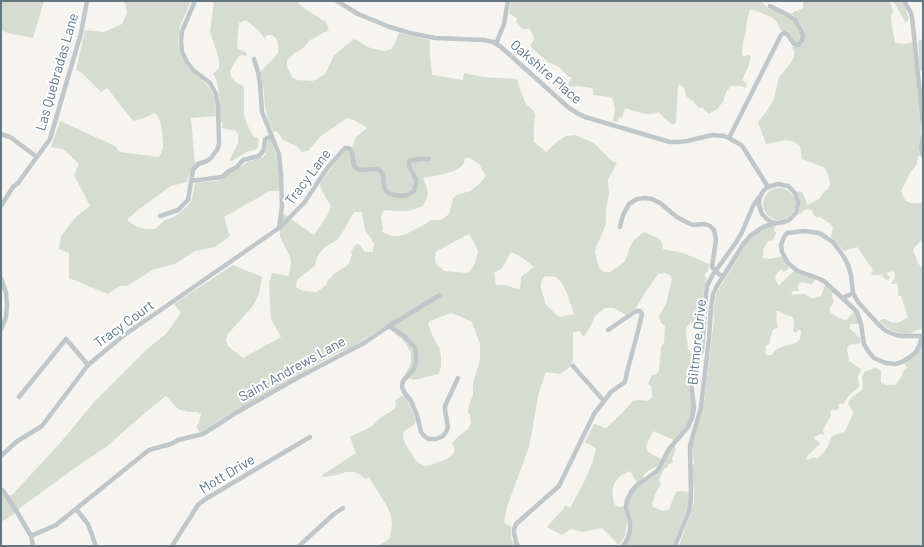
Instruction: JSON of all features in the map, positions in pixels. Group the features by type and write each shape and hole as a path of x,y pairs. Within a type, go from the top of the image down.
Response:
{"street":[{"name":"Las Quebradas Lane","path":"1,206 13,187 18,183 50,139 81,33 87,1"},
{"path":"160,216 178,210 188,200 192,174 195,167 211,158 217,150 219,144 218,106 216,94 210,83 193,70 182,52 182,31 195,1"},
{"name":"Oakshire Place","path":"337,1 358,14 390,27 410,33 435,38 490,40 501,47 569,108 585,118 670,142 687,141 712,134 729,138 744,147 768,187"},
{"path":"496,44 504,24 508,1"},
{"path":"904,1 912,17 923,122"},
{"path":"729,138 781,35 784,33 787,34 794,44 798,45 802,41 803,36 795,20 770,6"},
{"path":"254,59 260,84 262,112 279,154 282,206 279,228"},
{"path":"1,134 10,138 37,157"},
{"path":"191,181 222,177 237,167 243,160 259,156 264,150 265,139 272,136"},
{"path":"923,136 921,147 923,156"},
{"name":"Tracy Lane","path":"279,228 304,203 328,167 345,148 349,148 352,152 354,166 362,170 373,168 381,171 386,191 390,194 399,196 408,195 414,191 416,179 409,166 409,161 429,159"},
{"path":"768,187 775,184 783,184 792,189 798,198 798,208 796,213 793,217 784,222 787,233"},
{"name":"Biltmore Drive","path":"623,546 628,538 630,530 630,522 626,508 627,500 631,492 636,485 658,470 669,450 688,427 694,413 691,377 702,350 706,290 709,282 715,271 737,241 752,206 768,187"},
{"path":"761,195 759,205 762,214 771,222 777,223"},
{"path":"620,227 622,215 626,207 632,201 645,198 656,200 683,221 693,224 708,225 714,230 716,240 712,267 723,277"},
{"name":"Biltmore Drive","path":"675,546 689,511 692,499 690,460 691,441 701,407 710,338 713,294 744,243 751,235 763,228 784,222"},
{"name":"Tracy Court","path":"1,456 16,442 42,426 88,365 123,336 279,228"},
{"path":"812,231 819,233 833,242 848,265 853,293 861,306 886,331 902,336 922,336 919,348 908,360 895,364 889,364 881,362 871,355 863,341 861,324 858,315 853,308 826,282 798,271 788,263 782,252 781,245 782,240 787,233 812,231"},
{"path":"1,278 6,293 7,305 6,317 1,330"},
{"path":"843,298 853,293"},
{"name":"Saint Andrews Lane","path":"76,509 149,450 171,444 178,440 203,434 234,414 298,377 364,343 440,295"},
{"path":"518,546 514,533 516,524 559,486 594,414 611,392 625,382 642,314 640,311 636,311 608,330"},
{"path":"389,326 404,336 414,348 416,354 414,369 403,381 402,387 411,401 417,415 421,432 429,439 436,439 443,436 448,428 445,406 458,378"},
{"path":"19,397 66,339 88,365"},
{"path":"573,366 604,401"},
{"path":"681,436 691,441"},
{"name":"Mott Drive","path":"172,546 198,506 204,500 310,437"},
{"path":"1,489 16,510 30,536 33,546"},
{"path":"299,546 334,514 344,508"},
{"path":"30,536 56,525 76,509 88,524 96,546"}],"shaded area":[{"path":"1,1 44,1 33,38 8,33 1,30"},
{"path":"121,1 191,1 180,26 178,40 179,51 189,69 210,89 215,99 216,116 191,118 195,164 187,182 171,186 139,209 127,220 135,226 144,229 155,229 165,220 174,217 181,212 190,203 195,183 223,179 230,172 238,169 247,162 263,157 266,154 268,140 270,139 272,141 279,164 279,191 270,191 224,217 230,236 215,247 195,251 175,264 154,269 127,286 120,286 108,294 69,278 69,253 59,249 61,236 76,217 90,206 74,175 79,164 63,149 51,147 60,121 115,146 120,152 159,157 161,153 163,141 161,124 158,116 154,113 147,117 133,121 107,88 101,92 82,73 76,70 85,30 104,32 122,24 127,13 125,3"},
{"path":"214,1 296,1 305,9 326,22 329,30 310,40 302,49 293,54 287,61 287,66 292,77 297,80 312,81 325,74 334,55 354,39 370,48 385,51 391,49 399,33 430,40 432,75 463,80 464,73 483,77 517,79 526,104 533,110 535,115 534,142 546,152 566,136 575,135 594,143 612,161 617,163 608,180 609,193 606,210 606,224 596,246 595,252 599,268 604,272 610,272 619,266 625,261 634,240 644,232 658,238 662,242 663,249 683,253 709,264 708,271 704,275 707,278 704,288 702,323 690,323 686,331 688,349 697,358 688,374 693,406 689,422 674,440 653,431 646,446 648,452 661,459 657,467 649,470 644,475 642,480 637,483 630,471 620,476 615,482 612,490 614,504 619,507 625,506 627,523 625,536 619,545 602,528 582,532 571,529 562,535 547,527 565,505 570,508 584,482 593,461 596,448 585,442 594,424 606,428 633,401 648,401 652,398 651,386 648,384 652,375 659,371 661,347 664,343 665,326 661,323 659,316 666,304 672,279 670,275 665,273 658,274 636,308 626,315 614,308 605,308 595,316 584,337 579,331 573,332 573,358 571,366 560,374 546,372 539,392 529,447 507,507 504,522 511,527 511,538 515,546 377,546 390,538 392,524 388,508 369,477 365,479 361,475 354,472 346,472 323,477 322,475 356,453 350,437 372,426 381,417 395,409 395,400 404,395 416,420 414,425 404,431 403,438 416,461 423,466 431,465 449,458 453,454 455,450 452,443 468,429 471,423 468,412 473,395 473,382 480,358 480,344 472,322 451,313 430,321 428,324 440,349 441,366 439,374 414,380 409,378 405,374 411,362 411,353 402,339 387,325 352,347 313,366 221,419 200,433 196,426 199,423 201,414 178,409 166,396 106,447 1,522 1,495 12,495 61,442 95,401 147,349 166,334 181,313 174,304 233,265 262,277 259,294 253,306 227,335 226,340 228,346 243,358 281,337 271,319 269,283 272,273 289,276 291,261 280,237 279,214 284,214 314,235 328,214 331,206 324,195 320,185 321,182 345,151 353,146 356,137 367,128 354,120 347,118 321,136 308,151 302,152 298,147 283,140 277,131 273,132 268,120 260,72 278,53 278,43 276,38 272,35 266,36 265,39 259,31 246,20 239,23 237,48 247,53 246,56 241,55 238,57 230,71 231,77 244,87 244,116 253,136 259,139 257,149 229,161 238,143 238,134 236,131 222,128 222,122 220,122 218,86 213,74 219,68 219,59 210,33","holes":["465,158 470,158 479,164 486,176 470,191 456,195 453,199 449,214 440,220 431,220 424,225 399,236 392,236 382,232 383,227 381,219 382,213 385,210 409,211 423,206 428,194 423,178 454,171 464,163","354,212 361,212 365,230 374,243 373,252 365,252 360,245 356,244 351,252 352,255 348,265 335,273 328,280 326,285 317,292 303,291 296,287 297,280 315,266 318,255 325,247 337,240","469,234 478,251 473,267 468,273 444,271 437,266 435,261 435,252","511,252 520,256 534,267 521,277 520,289 506,285 496,285 494,273 502,268","545,276 556,277 561,282 567,293 574,314 559,317 546,305 541,288 541,282"]},
{"path":"511,1 761,1 768,8 786,15 794,21 799,29 801,37 798,43 795,42 788,31 782,32 776,21 771,17 754,10 750,10 743,41 742,53 744,56 751,56 749,65 742,80 747,83 746,88 731,86 726,92 723,102 717,109 709,114 702,107 698,107 686,96 684,87 678,84 676,122 673,125 659,112 645,114 625,108 622,118 619,117 618,122 613,121 615,109 613,100 610,97 593,95 592,88 579,86 568,87 572,77 569,77 559,67 548,62 530,46 534,40 533,35 529,28 524,30 517,23 517,19 509,13"},
{"path":"803,1 892,1 890,2 893,11 891,17 895,43 906,44 913,42 922,126 919,145 921,155 918,156 917,164 910,173 901,191 905,200 910,203 923,203 923,239 913,250 918,263 921,267 923,267 923,328 913,333 904,334 893,331 879,321 885,319 898,323 908,317 901,296 898,296 897,283 891,284 895,277 894,271 886,273 890,277 886,280 882,274 872,275 873,270 857,247 844,251 831,237 833,228 830,223 820,217 817,218 811,210 806,209 800,214 798,213 800,206 797,193 798,191 802,192 807,205 819,199 828,189 830,184 829,177 825,168 802,159 800,147 792,141 786,140 766,144 758,122 774,99 779,77 794,57 792,47 800,46 804,43 802,25 794,16 787,12 793,13 794,11 803,8"},
{"path":"892,1 901,1 909,18 908,21 905,22 896,5"},
{"path":"923,39 923,70 920,71 918,41"},
{"path":"776,188 782,188 791,192 795,204 791,216 782,220 776,220 767,216 763,207 763,201 767,192"},
{"path":"775,227 774,231 776,233 773,240 768,241 764,248 763,258 770,259 782,256 789,268 786,271 783,271 782,269 775,277 780,286 781,283 794,271 815,279 811,284 802,282 797,287 799,290 793,291 791,294 805,294 811,298 815,298 821,296 825,285 833,291 832,296 834,301 829,310 831,313 846,320 855,311 859,324 851,324 850,329 858,337 860,337 861,343 850,345 847,348 849,361 861,369 858,377 859,387 851,393 843,404 840,403 838,405 839,407 836,411 830,411 831,415 823,430 823,435 820,434 814,437 814,439 820,444 807,456 806,459 808,460 814,457 817,459 825,451 831,437 844,432 846,429 853,412 848,403 852,397 862,390 862,377 864,372 875,368 881,370 881,383 895,385 907,368 904,363 914,357 923,341 923,546 679,546 694,502 692,466 694,464 692,445 704,403 716,294 746,244 752,236 759,231","holes":["776,311 793,317 793,331 795,333 800,329 800,339 796,343 784,346 777,349 771,355 767,355 765,353 766,346 770,343 773,330 778,328 776,318"]},
{"path":"674,445 676,449 672,459 673,463 668,464 668,467 665,468 662,473 659,480 661,484 652,503 653,507 663,511 669,509 676,492 689,492 688,506 673,546 625,546 631,536 628,503 631,494 639,486 656,475 662,467 670,449"}]}
